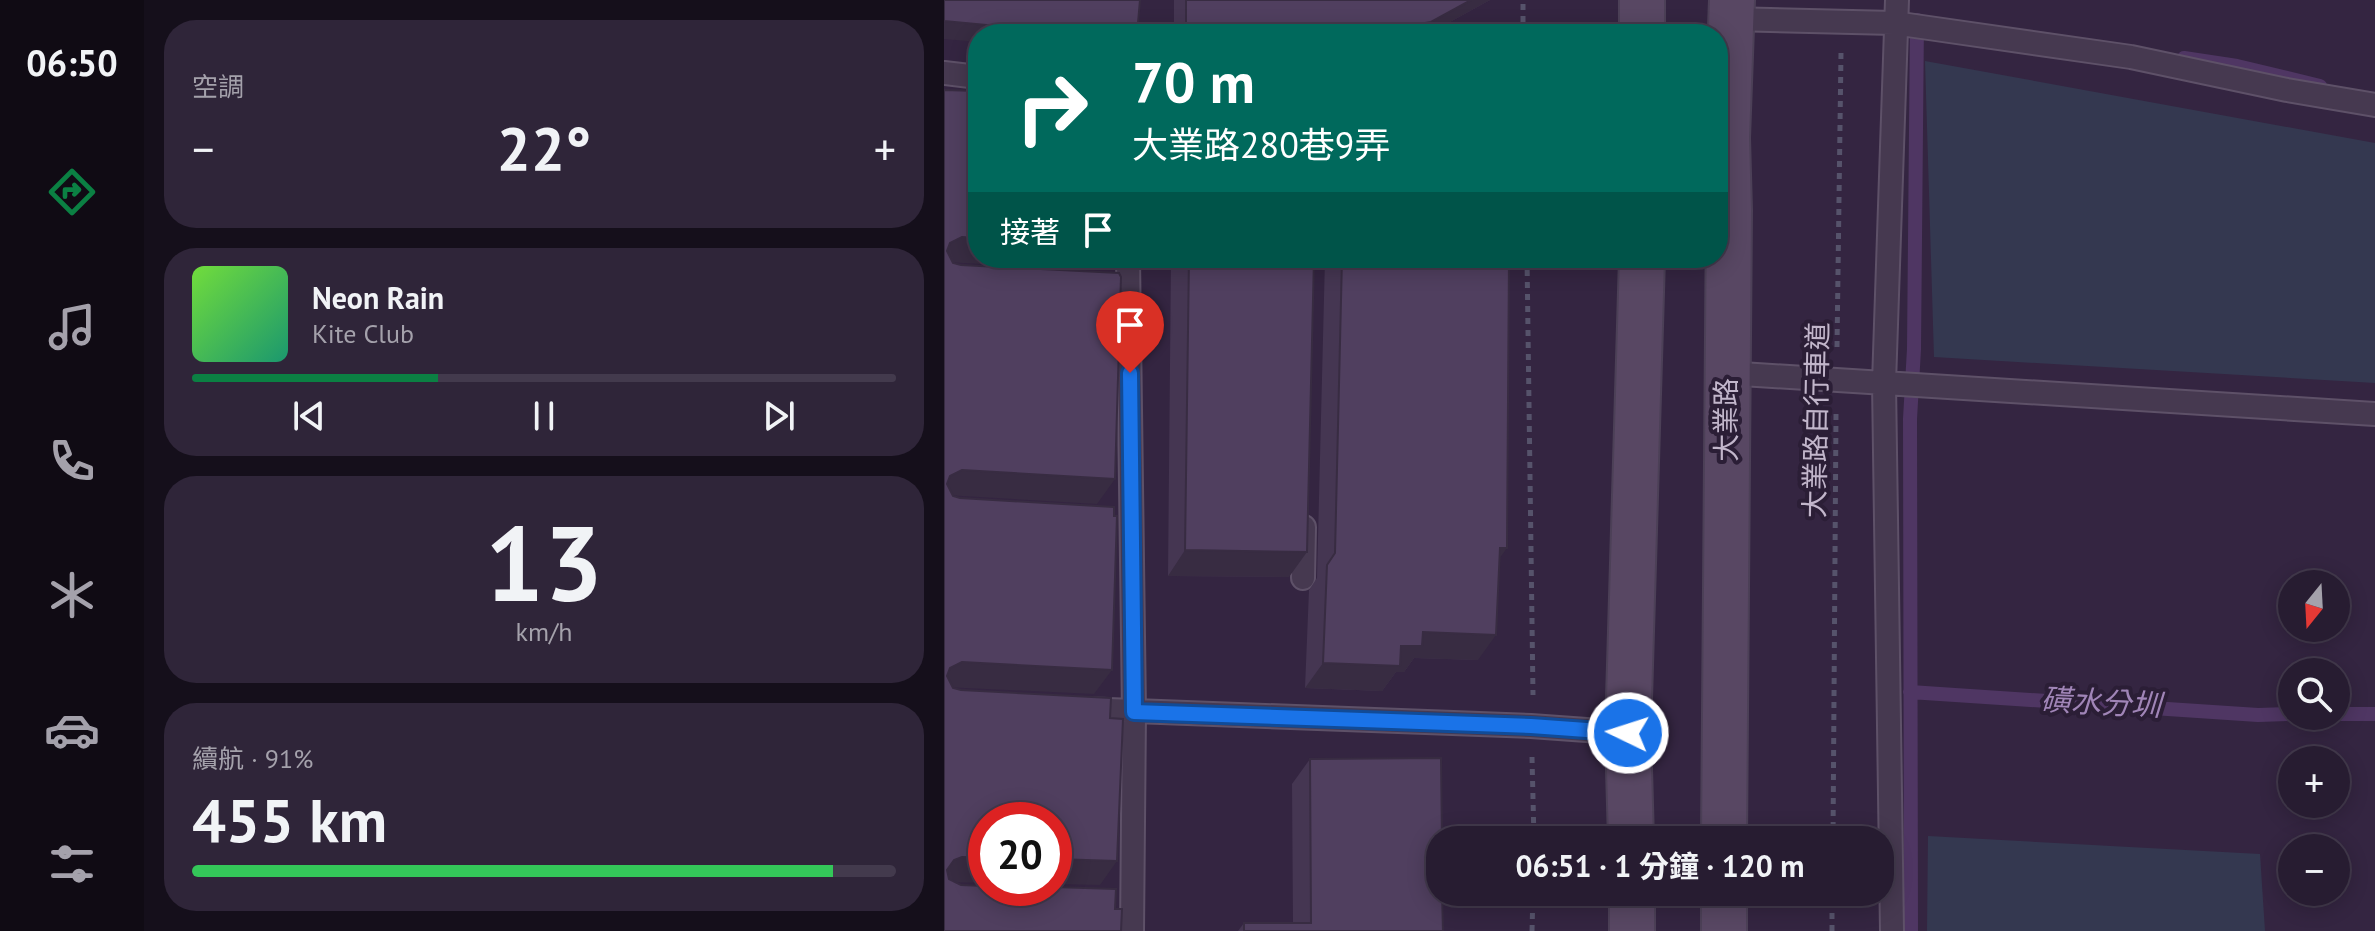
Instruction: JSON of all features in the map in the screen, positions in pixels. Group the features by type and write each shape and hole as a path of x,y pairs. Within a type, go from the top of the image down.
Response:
{"main road":[{"path":"1642,0 1642,24"},
{"name":"大業路","path":"1728,61 1732,9"},
{"path":"1631,826 1628,733 1642,268"},
{"name":"大業路","path":"1724,268 1724,826"},
{"path":"1632,906 1632,931"},
{"path":"1724,906 1724,931"}],"lane":[{"path":"1892,931 1884,383 1897,0"},
{"path":"1732,9 1841,22 1894,23 2131,57 2375,105"},
{"path":"944,73 968,76"},
{"path":"1125,268 1120,284 1124,519 1134,712 1124,900 1132,931"},
{"path":"1726,373 2375,414"},
{"path":"1303,578 1305,502"},
{"path":"1055,707 1531,726 1628,733"}],"path":[{"path":"1523,0 1523,24"},
{"name":"大業路自行車道","path":"1833,826 1841,22"},
{"path":"1527,268 1534,826"},
{"path":"1532,931 1533,906"},
{"path":"1832,906 1832,931"}],"shaded area":[{"path":"1925,61 2375,143 2375,383 1934,357"},
{"path":"1928,836 2260,854 2265,931 1927,931"}],"building":[{"path":"944,0 1140,0 1138,23 976,24 944,21"},
{"path":"1186,0 1471,0 1431,22 1419,24 1186,24"},
{"path":"944,90 968,91 968,237 950,243 947,251 953,263 968,265 968,268 1119,273 1121,277 1115,479 962,470 950,476 947,484 953,496 960,498 1114,507 1114,516 1117,516 1112,670 962,662 950,668 947,676 953,688 961,690 1111,698 1110,718 1123,719 1117,861 1072,860 1072,802 968,802 968,857 954,860 947,870 949,879 968,885 968,906 1072,906 1072,888 1116,889 1115,909 1122,909 1121,931 944,931"},
{"path":"1189,268 1314,268 1307,552 1185,550"},
{"path":"1342,268 1509,268 1507,548 1500,548 1496,635 1423,632 1422,646 1401,646 1400,666 1323,663 1327,565 1335,553"},
{"path":"1441,758 1442,826 1426,826 1426,906 1442,906 1443,931 1244,931 1244,923 1311,923 1310,759"}],"waterway":[{"path":"1911,931 1910,419 1914,349 1917,20"},
{"path":"2184,58 2237,66 2320,86"},
{"name":"磺水分圳","path":"1910,692 2278,714"},
{"name":"磺水分圳","path":"2350,714 2375,714"}],"route":[{"path":"1130,373 1134,712 1531,726 1628,733"}]}
